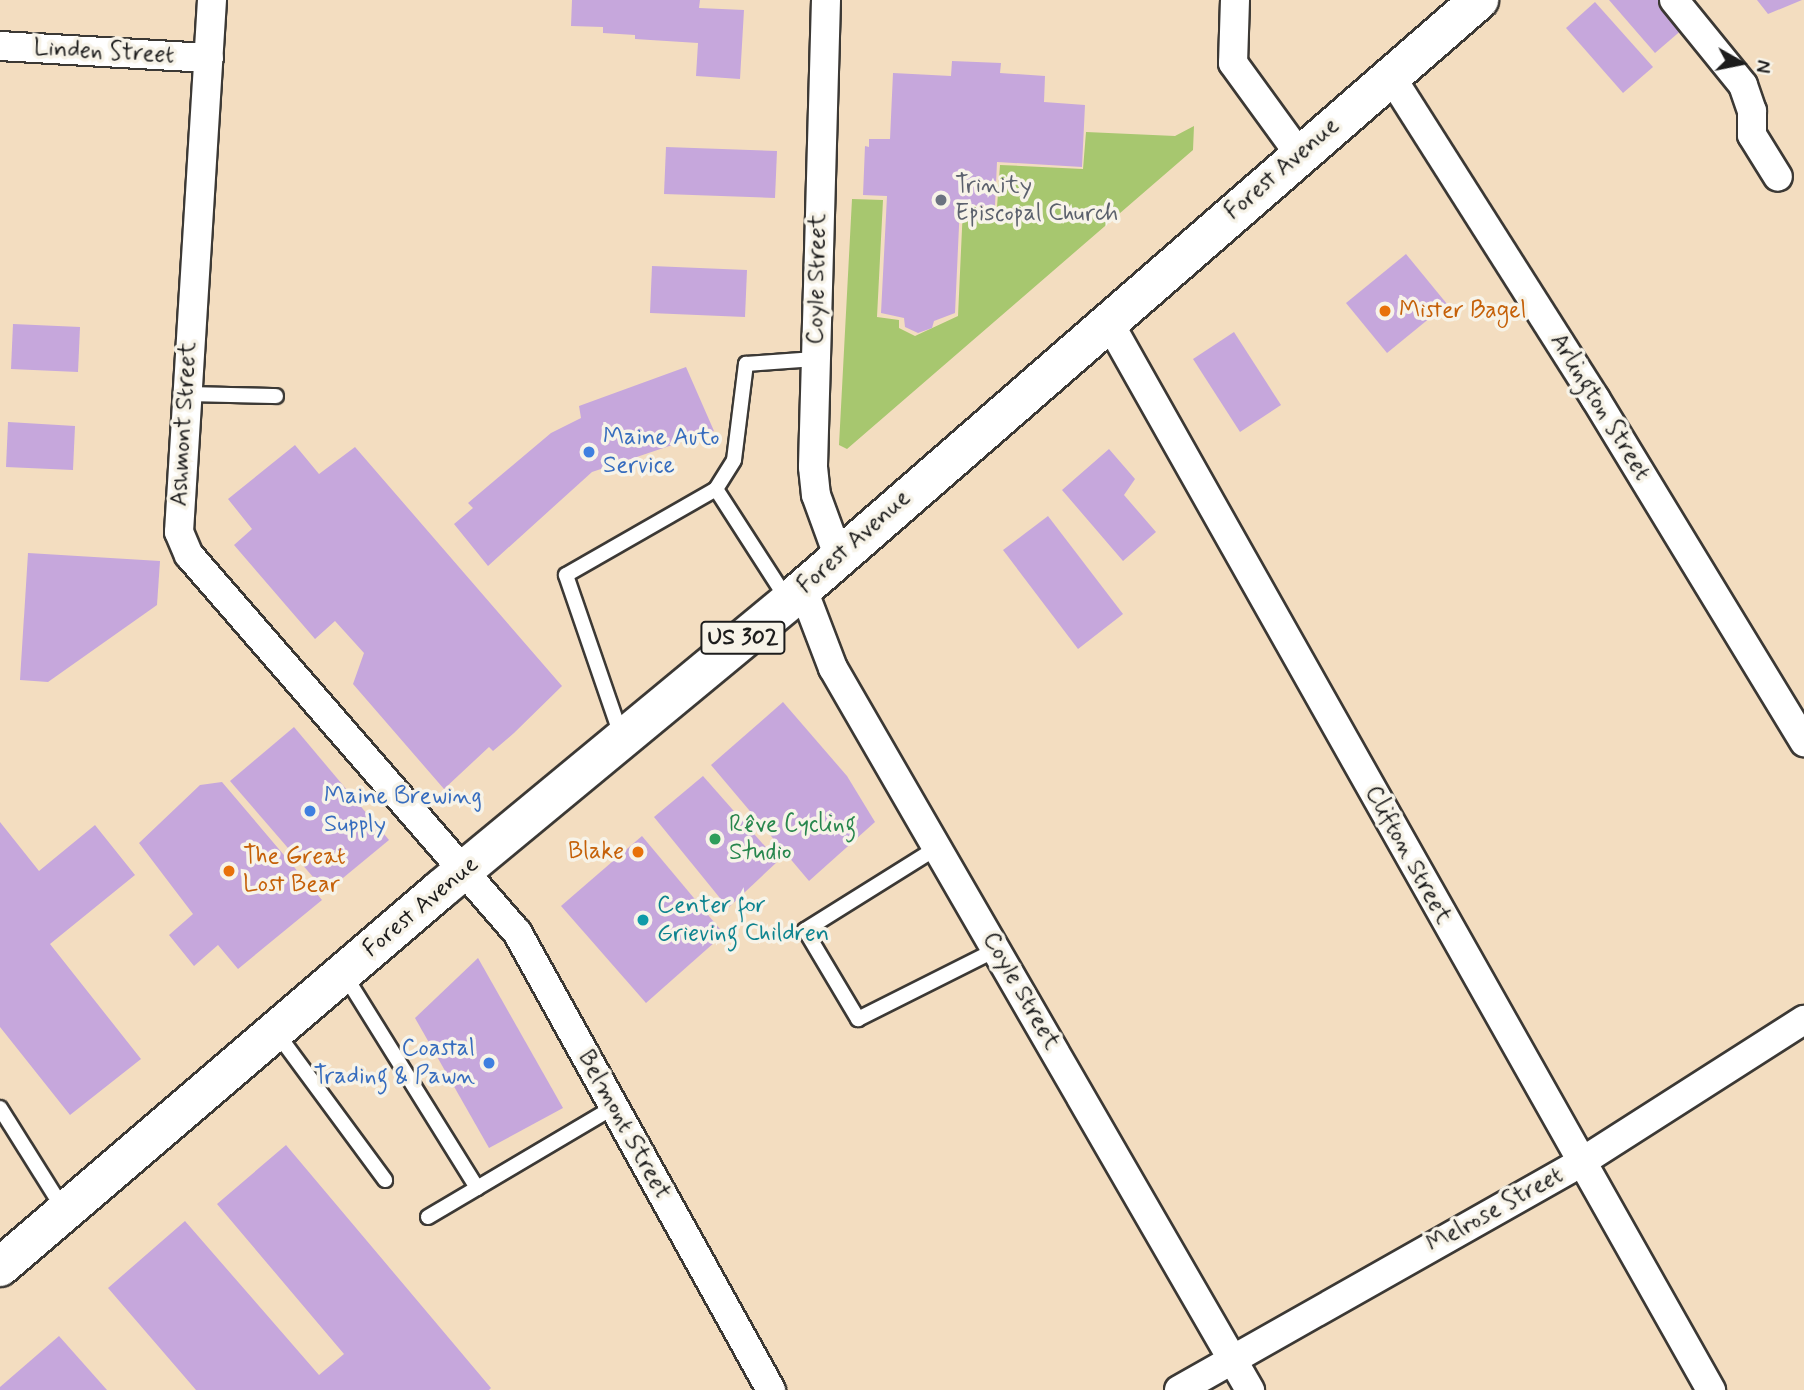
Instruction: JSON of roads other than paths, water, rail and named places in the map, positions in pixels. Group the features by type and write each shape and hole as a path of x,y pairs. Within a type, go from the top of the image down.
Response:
{"highway":[{"name":"Forest Avenue","path":"0,1267 464,869 795,594 1107,319 1479,0"}],"street":[{"name":"Ashmont Street","path":"212,0 178,503 179,533 188,555 464,869"},
{"name":"Coyle Street","path":"826,0 815,359 816,495 838,555"},
{"path":"1235,0 1233,64 1299,154"},
{"path":"1674,0 1743,85 1752,111 1752,135 1778,177"},
{"name":"Linden Street","path":"0,46 209,58"},
{"name":"Arlington Street","path":"1390,75 1595,398 1804,742"},
{"name":"Clifton Street","path":"1107,319 1580,1163 1711,1390"},
{"name":"Coyle Street","path":"795,594 833,668 1250,1390"},
{"name":"Belmont Street","path":"464,869 517,932 771,1390"},
{"name":"Melrose Street","path":"1179,1390 1580,1163 1804,1020"}],"lane":[{"path":"623,739 566,575 716,489 734,460 746,364 815,359"},
{"path":"185,394 276,396"},
{"path":"716,489 795,594"},
{"path":"938,847 805,930 858,1019 997,949"},
{"path":"343,973 477,1188"},
{"path":"275,1031 385,1180"},
{"path":"428,1217 614,1107"},
{"path":"3,1119 64,1212"}],"place":[{"name":"Trinity Episcopal Church","path":"941,200"},
{"name":"Mister Bagel","path":"1385,311"},
{"name":"Maine Auto Service","path":"589,452"},
{"name":"Maine Brewing Supply","path":"310,811"},
{"name":"Rêve Cycling Studio","path":"715,839"},
{"name":"Blake","path":"638,852"},
{"name":"The Great Lost Bear","path":"229,871"},
{"name":"Center for Grieving Children","path":"643,920"},
{"name":"Coastal Trading & Pawn","path":"489,1063"}]}
